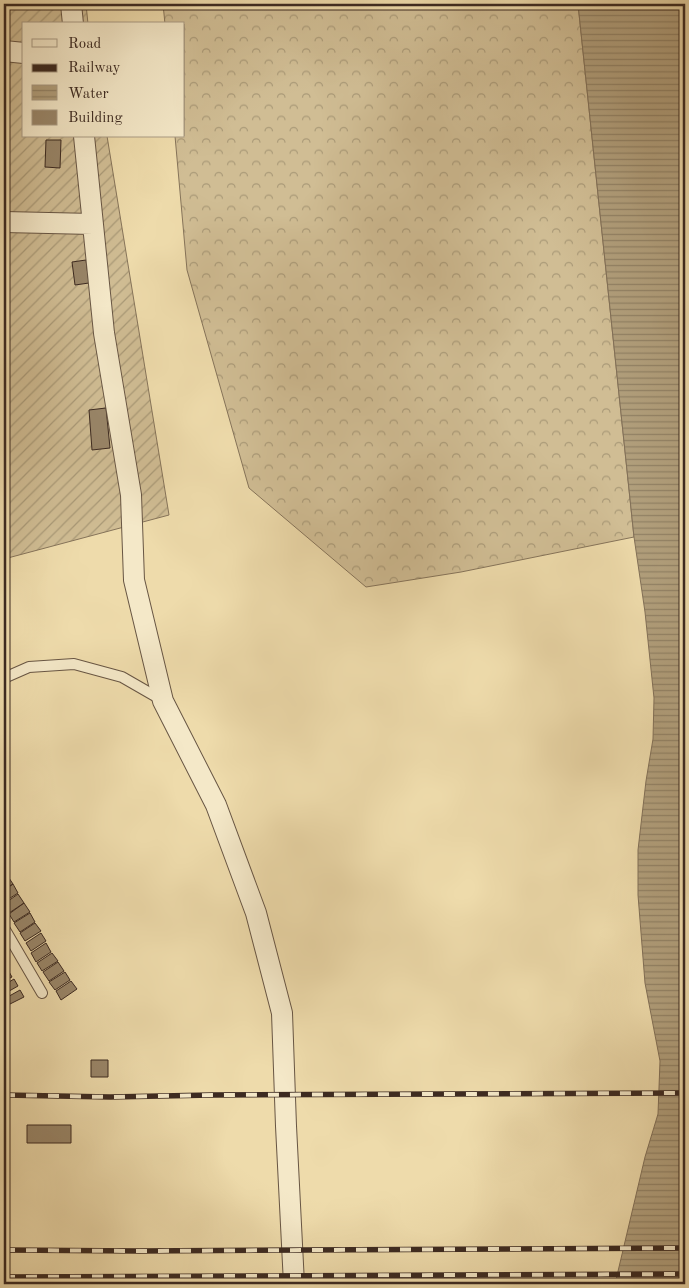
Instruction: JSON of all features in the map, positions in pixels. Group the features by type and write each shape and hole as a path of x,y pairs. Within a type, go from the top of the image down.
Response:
{"street":[{"path":"71,4 73,22"},
{"path":"4,51 22,53"},
{"path":"84,138 104,333 132,495 134,580 163,701 216,805 256,913 282,1013 294,1284"},
{"path":"4,222 93,224"}],"lane":[{"path":"4,678 29,668 74,664 122,678 163,701"},
{"path":"4,928 42,993"}],"green space":[{"path":"4,4 86,4 88,22 22,22 22,138 107,138 169,515 4,559"},
{"path":"163,4 578,4 634,537 461,572 366,587 249,488 187,270 175,138 185,138 185,22 165,22"}],"water":[{"path":"578,4 685,4 685,1284 615,1284 645,1157 658,1114 660,1061 645,983 638,895 638,850 653,739 654,698 645,612 634,537"}],"building":[{"path":"46,140 61,140 60,168 45,167"},
{"path":"86,260 89,283 75,285 72,262"},
{"path":"106,408 110,448 92,450 89,410"},
{"path":"7,875 13,884 4,890 4,878"},
{"path":"13,884 18,893 4,902 4,890"},
{"path":"18,894 24,903 9,913 4,904"},
{"path":"24,903 30,912 14,922 9,914"},
{"path":"30,913 35,922 20,932 14,923"},
{"path":"35,923 41,931 25,941 20,933"},
{"path":"41,933 46,941 31,951 26,943"},
{"path":"46,943 51,952 36,962 31,953"},
{"path":"52,953 58,961 42,971 37,963"},
{"path":"58,962 64,971 49,981 43,972"},
{"path":"8,970 12,977 4,981 4,972"},
{"path":"65,972 70,980 55,990 49,982"},
{"path":"14,979 18,986 4,994 4,985"},
{"path":"71,981 77,989 61,1000 56,991"},
{"path":"20,990 24,997 8,1005 4,999"},
{"path":"91,1060 108,1060 108,1077 91,1077"},
{"path":"27,1125 71,1125 71,1143 27,1143"}],"railway":[{"path":"4,1095 110,1097 685,1093"},
{"path":"4,1250 685,1248"},
{"path":"4,1277 685,1274"}]}
